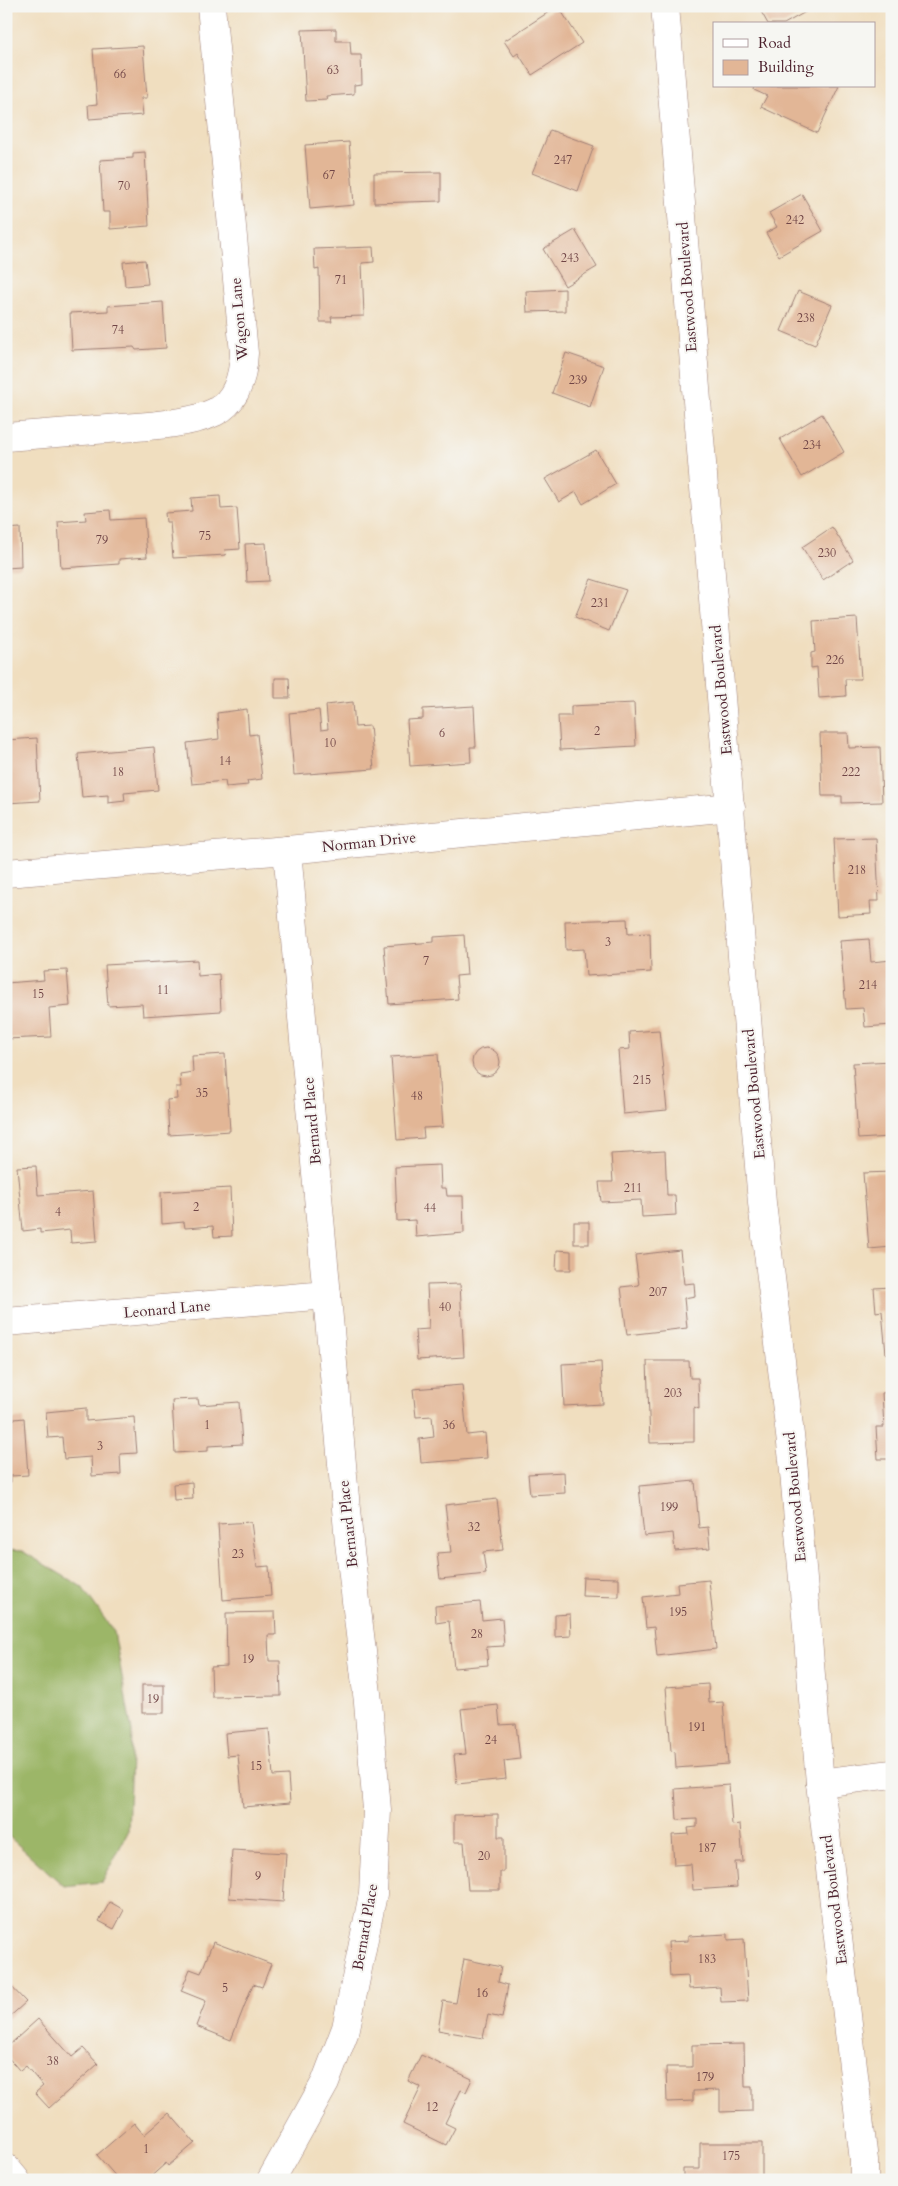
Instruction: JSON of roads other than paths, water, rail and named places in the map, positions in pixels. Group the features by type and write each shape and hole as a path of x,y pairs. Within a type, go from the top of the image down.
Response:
{"street":[{"name":"Wagon Lane","path":"6,437 169,424 216,412 238,388 243,369 244,353 211,6"},
{"name":"Eastwood Boulevard","path":"665,6 703,494 731,807 762,1203 793,1460 820,1783 864,2161 864,2180"},
{"name":"Norman Drive","path":"6,873 287,850 731,807"},
{"name":"Bernard Place","path":"272,2180 325,2083 346,2028 374,1894 377,1810 368,1702 349,1542 287,850"},
{"name":"Leonard Lane","path":"6,1322 327,1295"},
{"path":"820,1783 892,1774"},
{"path":"6,2168 16,2180"}]}
